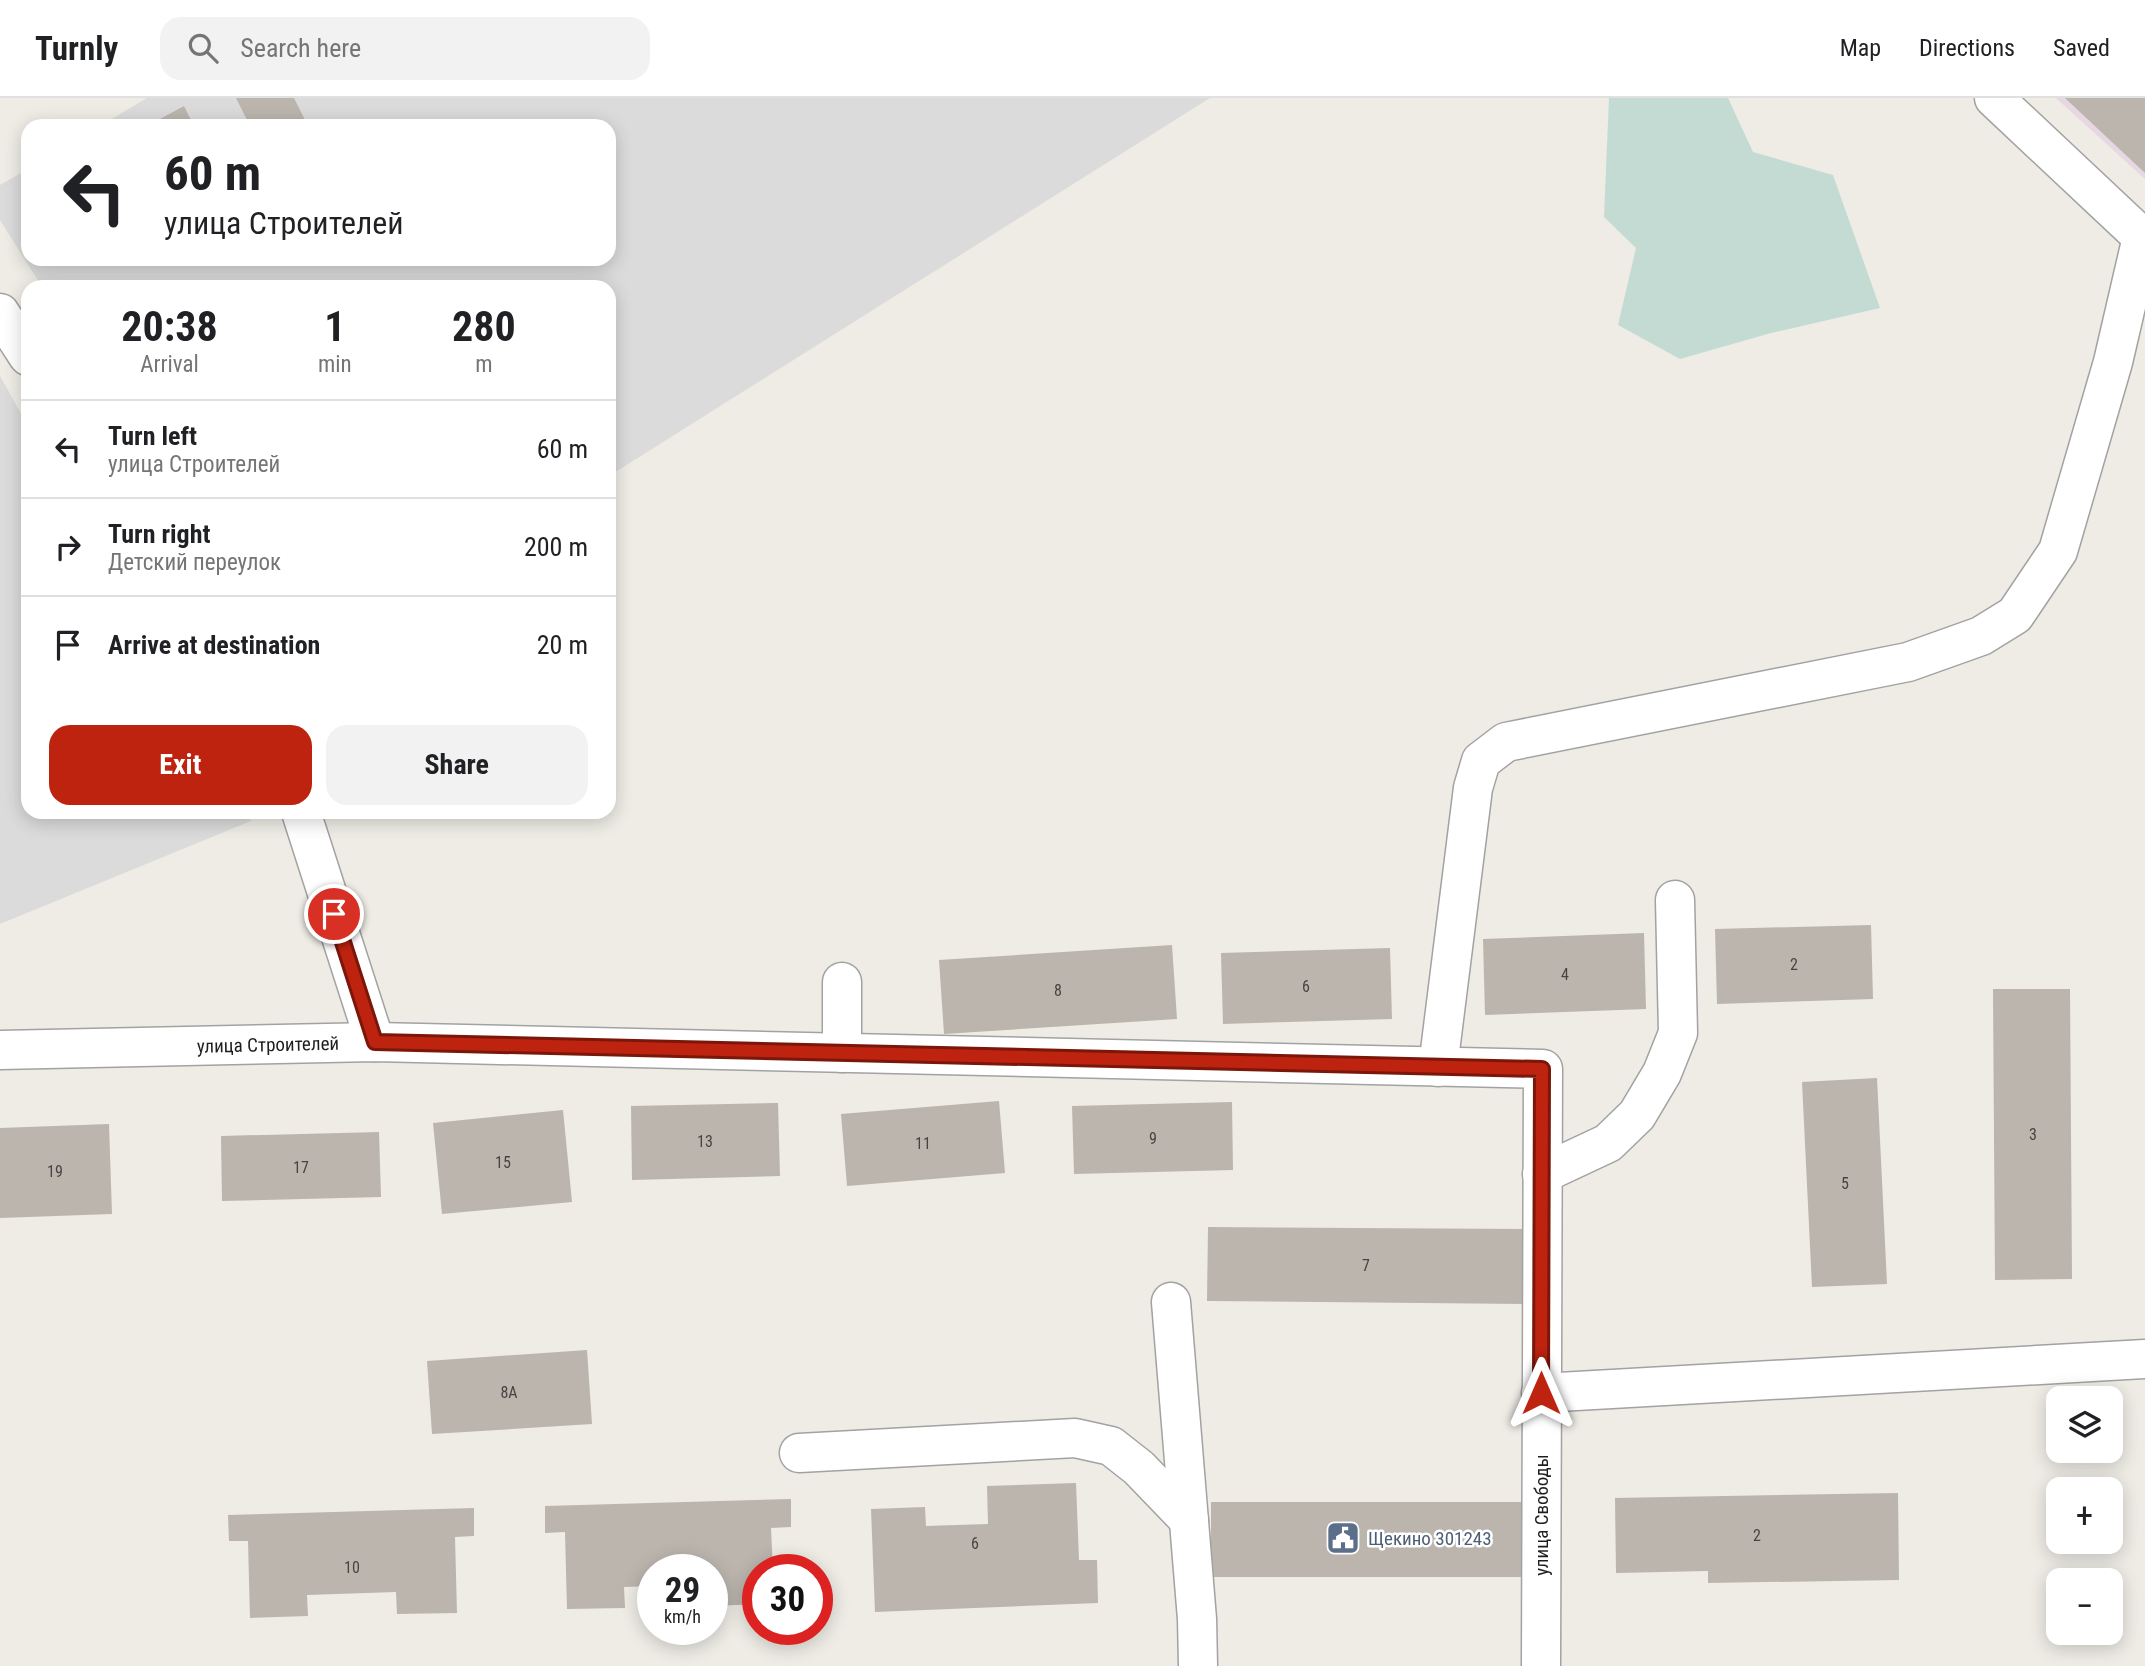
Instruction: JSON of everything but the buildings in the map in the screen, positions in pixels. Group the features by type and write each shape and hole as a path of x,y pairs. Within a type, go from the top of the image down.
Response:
{"street":[{"path":"1438,1067 1472,788 1481,761 1506,742 1908,662 1981,636 2015,615 2058,551 2113,362 2144,235 1994,98"},
{"path":"0,313 21,345"},
{"path":"303,819 375,1042"},
{"path":"1542,1174 1608,1143 1637,1115 1662,1073 1678,1033 1675,900"},
{"path":"842,982 842,1053"},
{"name":"улица Строителей","path":"0,1050 375,1042 1542,1069"},
{"name":"улица Свободы","path":"1541,1666 1542,1069"},
{"path":"1171,1302 1197,1619 1198,1666"},
{"path":"1541,1393 2145,1359"},
{"path":"799,1453 1074,1438 1111,1446 1139,1468 1189,1520"}],"shaded area":[{"path":"147,98 1210,98 616,472 616,280 38,280 29,266 616,266 616,119 112,119"},
{"path":"1609,98 1728,98 1753,152 1833,175 1880,308 1771,333 1680,359 1618,325 1636,248 1604,217"},
{"path":"2056,98 2145,98 2145,179"},
{"path":"21,173 21,254 0,220 0,185"},
{"path":"0,376 21,414 21,819 251,821 0,924"}],"place":[{"name":"Щекино 301243","path":"1343,1538"}],"route":[{"path":"334,914 375,1042 1542,1069 1541,1393"}]}
